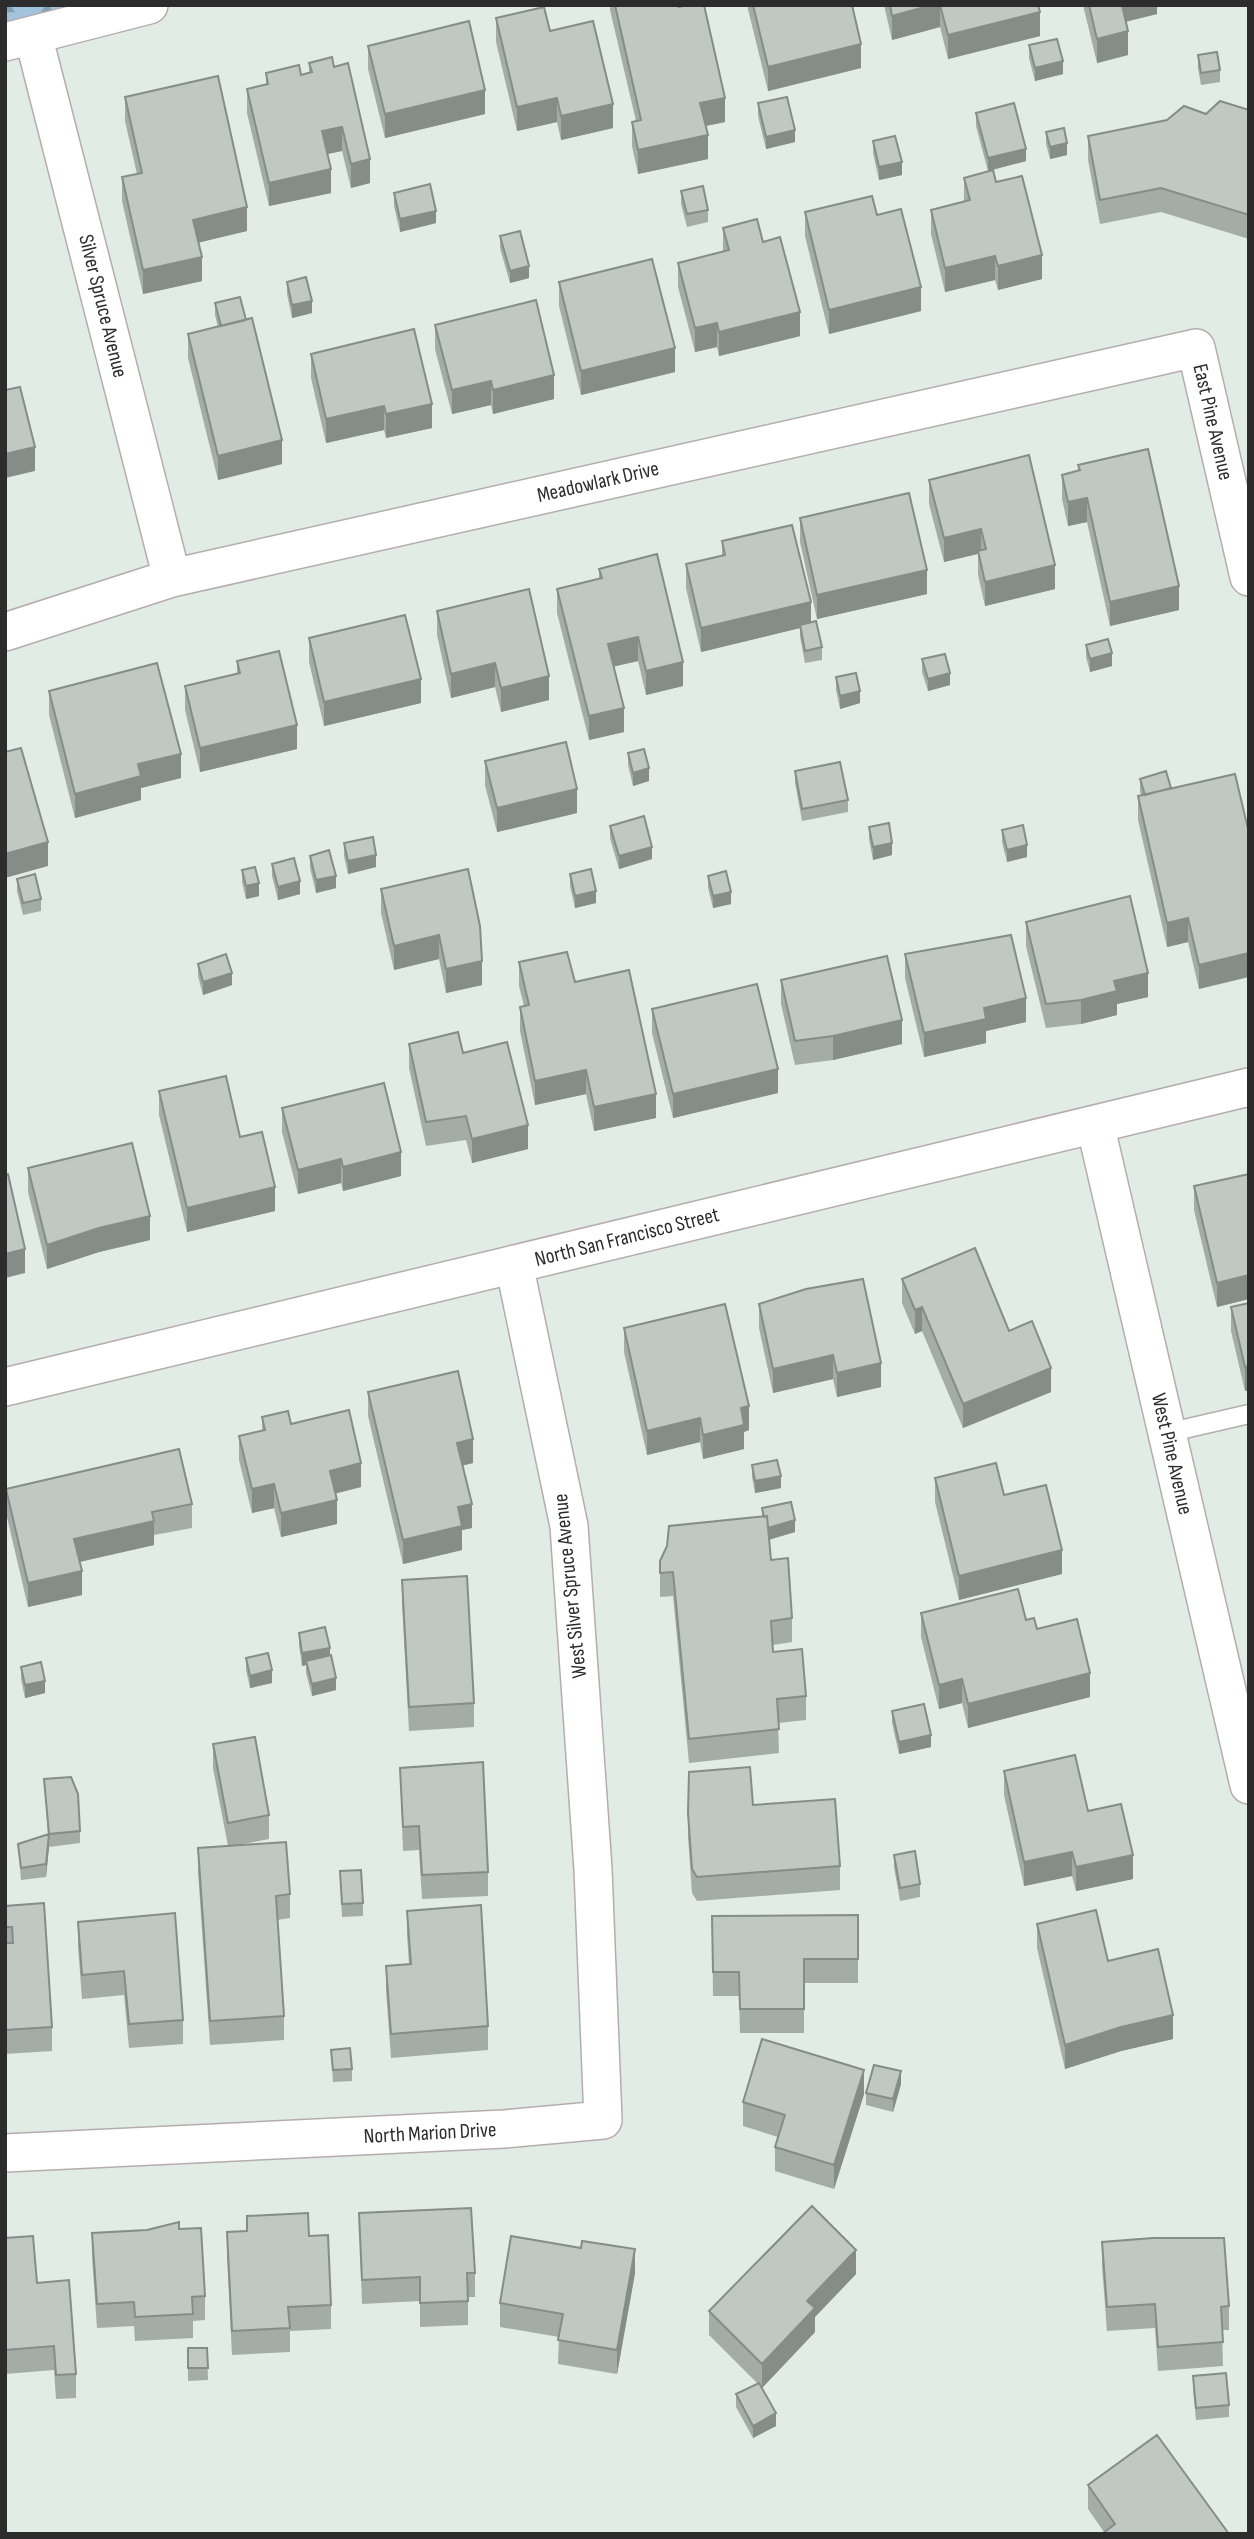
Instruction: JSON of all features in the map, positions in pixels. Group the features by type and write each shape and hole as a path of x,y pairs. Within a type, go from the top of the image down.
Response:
{"street":[{"path":"19,38 149,5"},
{"name":"Silver Spruce Avenue","path":"19,38 172,578"},
{"name":"Meadowlark Drive","path":"5,632 172,578 1196,348"},
{"name":"East Pine Avenue","path":"1196,348 1249,577"},
{"name":"North San Francisco Street","path":"5,1387 1249,1087"},
{"name":"West Pine Avenue","path":"1095,1124 1249,1785"},
{"name":"West Silver Spruce Avenue","path":"514,1264 569,1526 593,1870"},
{"name":"North Marion Drive","path":"5,2153 503,2129 603,2120 593,1870"}],"lane":[{"path":"1167,1433 1249,1414"}],"green space":[{"path":"5,5 170,5 153,11 5,33"}],"building":[{"path":"615,5 704,5 725,98 700,103 708,135 638,150 632,122 641,120"},
{"path":"753,5 852,5 861,44 768,67"},
{"path":"890,5 932,5 892,16"},
{"path":"940,5 1038,5 1040,12 948,35"},
{"path":"1089,5 1122,5 1128,31 1097,39"},
{"path":"544,7 550,31 593,21 613,104 561,116 557,98 517,107 496,18"},
{"path":"469,21 485,90 385,114 368,46"},
{"path":"1057,39 1063,61 1035,68 1029,45"},
{"path":"1217,52 1220,70 1201,73 1198,55"},
{"path":"332,57 334,67 348,63 370,159 351,164 342,127 322,131 331,169 269,183 247,89 268,84 266,73 299,65 301,75 312,72 309,63"},
{"path":"218,76 247,207 193,220 202,257 143,270 122,177 142,173 125,97"},
{"path":"787,97 795,130 766,137 758,103"},
{"path":"1220,101 1249,110 1249,215 1161,188 1100,200 1088,136 1167,120 1184,106 1206,114"},
{"path":"1014,103 1026,149 988,158 976,113"},
{"path":"1064,128 1067,143 1050,147 1046,132"},
{"path":"895,136 902,162 879,167 873,141"},
{"path":"993,170 996,182 1022,176 1042,255 998,266 995,256 945,268 931,210 970,200 964,178"},
{"path":"430,184 436,211 400,219 394,193"},
{"path":"703,186 708,210 687,214 681,191"},
{"path":"872,196 877,215 901,209 921,287 829,310 805,212"},
{"path":"757,219 763,242 780,237 800,312 719,332 717,323 695,328 678,263 729,250 723,228"},
{"path":"520,231 529,266 510,271 500,236"},
{"path":"652,259 675,348 581,371 559,282"},
{"path":"306,277 312,301 292,305 287,282"},
{"path":"240,297 246,320 221,326 215,303"},
{"path":"536,300 554,375 493,390 491,381 452,390 435,325"},
{"path":"252,318 282,440 218,456 188,334"},
{"path":"414,329 432,404 386,414 384,406 326,419 311,354"},
{"path":"20,387 35,447 5,454 5,390"},
{"path":"1148,449 1179,586 1110,602 1087,498 1068,502 1062,475 1080,470 1078,465"},
{"path":"1029,455 1055,565 985,582 978,551 986,549 981,529 944,538 929,480"},
{"path":"909,493 927,570 817,595 800,518"},
{"path":"792,525 811,602 701,628 686,564 725,555 722,541"},
{"path":"657,554 683,662 646,671 638,637 608,644 624,708 589,716 557,589 602,578 599,569"},
{"path":"529,589 549,676 501,688 495,663 451,674 437,611"},
{"path":"405,615 421,679 324,702 309,638"},
{"path":"816,621 822,647 805,651 800,625"},
{"path":"1108,639 1112,653 1090,659 1086,645"},
{"path":"279,651 297,725 200,748 185,686 240,673 237,661"},
{"path":"945,654 950,673 928,679 922,659"},
{"path":"157,663 181,754 138,764 141,776 75,794 49,691"},
{"path":"856,673 860,691 840,696 836,677"},
{"path":"566,742 577,789 497,808 485,761"},
{"path":"21,748 48,842 5,854 5,752"},
{"path":"644,749 649,768 633,773 628,753"},
{"path":"840,762 848,800 802,809 795,771"},
{"path":"1166,771 1171,788 1145,795 1140,779"},
{"path":"1235,774 1249,833 1249,953 1199,965 1188,918 1167,923 1138,796"},
{"path":"644,816 652,847 619,856 610,826"},
{"path":"889,823 892,843 873,847 869,827"},
{"path":"1023,825 1027,845 1007,850 1002,830"},
{"path":"373,837 376,855 348,861 344,843"},
{"path":"329,850 336,876 316,880 310,856"},
{"path":"294,858 300,881 278,887 272,864"},
{"path":"255,867 259,883 246,886 242,870"},
{"path":"468,869 480,926 482,961 446,969 439,935 394,946 381,889"},
{"path":"591,869 596,891 575,896 570,874"},
{"path":"726,871 731,892 713,896 708,876"},
{"path":"35,874 41,899 23,903 17,879"},
{"path":"1130,896 1148,973 1114,981 1117,991 1081,1000 1046,1004 1026,922"},
{"path":"1011,935 1026,998 984,1008 986,1019 924,1033 905,954"},
{"path":"567,952 575,982 629,970 656,1094 594,1107 586,1070 535,1081 520,1007 529,1005 519,962"},
{"path":"226,954 232,973 203,982 198,964"},
{"path":"887,956 902,1020 833,1036 795,1041 781,980"},
{"path":"757,984 778,1069 673,1094 652,1009"},
{"path":"458,1032 463,1053 507,1042 528,1125 472,1139 466,1116 426,1122 409,1044"},
{"path":"226,1076 240,1137 262,1132 275,1187 187,1208 159,1091"},
{"path":"384,1083 401,1152 343,1167 341,1159 298,1170 282,1108"},
{"path":"132,1143 150,1216 99,1228 47,1245 28,1168"},
{"path":"8,1174 25,1249 5,1254 5,1175"},
{"path":"1249,1174 1249,1275 1217,1283 1194,1186"},
{"path":"975,1248 1009,1331 1032,1321 1051,1368 963,1404 922,1307 915,1310 902,1279"},
{"path":"863,1279 881,1363 837,1373 833,1355 773,1369 759,1304 806,1289"},
{"path":"1249,1303 1249,1366 1245,1367 1231,1307"},
{"path":"725,1304 749,1406 741,1408 744,1425 703,1435 700,1418 647,1431 624,1328"},
{"path":"458,1371 473,1439 457,1443 472,1504 458,1507 462,1526 403,1540 368,1392"},
{"path":"349,1410 361,1463 330,1471 337,1500 281,1513 274,1484 252,1489 239,1436 265,1430 262,1417 288,1411 291,1424"},
{"path":"179,1449 192,1504 152,1512 154,1521 74,1539 82,1571 28,1583 6,1489"},
{"path":"777,1460 781,1476 755,1481 752,1465"},
{"path":"996,1463 1004,1495 1046,1485 1062,1550 959,1576 935,1478"},
{"path":"791,1502 795,1520 768,1528 767,1516 764,1517 762,1508"},
{"path":"767,1516 771,1560 788,1558 792,1618 771,1621 773,1652 802,1649 806,1696 777,1699 779,1729 689,1739 673,1572 660,1573 660,1561 667,1546 669,1526"},
{"path":"467,1576 474,1703 409,1707 402,1580"},
{"path":"1018,1589 1026,1620 1034,1618 1037,1629 1077,1619 1090,1673 968,1704 962,1679 939,1685 921,1613"},
{"path":"325,1627 330,1648 302,1653 299,1633"},
{"path":"268,1653 272,1670 250,1676 246,1658"},
{"path":"331,1655 336,1678 312,1684 306,1661"},
{"path":"41,1662 45,1681 25,1685 21,1667"},
{"path":"924,1704 931,1735 899,1742 892,1711"},
{"path":"255,1737 269,1815 228,1823 213,1744"},
{"path":"1075,1755 1088,1811 1121,1804 1133,1855 1076,1867 1072,1852 1024,1862 1004,1771"},
{"path":"483,1762 488,1872 422,1875 419,1826 403,1827 400,1768"},
{"path":"750,1767 753,1805 835,1799 840,1866 697,1877 692,1869 688,1813 689,1772"},
{"path":"71,1777 78,1794 80,1831 49,1834 44,1779"},
{"path":"49,1834 46,1864 21,1868 18,1844"},
{"path":"286,1842 290,1894 276,1896 284,2016 210,2021 198,1848"},
{"path":"915,1851 920,1884 900,1888 894,1855"},
{"path":"361,1870 363,1903 342,1904 340,1871"},
{"path":"44,1903 52,2027 5,2030 5,1943 13,1943 12,1927 5,1927 5,1906"},
{"path":"481,1905 488,2026 391,2034 386,1966 411,1964 407,1911"},
{"path":"1096,1910 1108,1961 1158,1949 1173,2015 1121,2027 1065,2045 1037,1924"},
{"path":"175,1913 183,2020 129,2024 124,1971 82,1975 78,1922"},
{"path":"858,1915 858,1959 804,1959 804,2009 740,2009 739,1972 713,1972 712,1916"},
{"path":"762,2039 864,2070 834,2165 775,2147 785,2115 743,2102"},
{"path":"350,2048 352,2069 333,2070 331,2050"},
{"path":"874,2065 901,2071 893,2099 866,2093"},
{"path":"812,2206 856,2250 807,2301 815,2308 762,2364 709,2311"},
{"path":"471,2208 475,2273 467,2273 468,2301 420,2303 420,2277 362,2280 359,2213"},
{"path":"308,2213 309,2236 328,2235 331,2305 288,2307 290,2328 232,2331 227,2232 247,2231 247,2216"},
{"path":"179,2222 179,2229 201,2228 205,2296 192,2297 193,2314 135,2317 134,2302 97,2304 92,2233 147,2230"},
{"path":"33,2236 37,2283 69,2280 76,2374 56,2375 54,2346 5,2350 5,2238"},
{"path":"511,2236 581,2248 582,2241 635,2249 617,2350 558,2340 563,2314 500,2303"},
{"path":"1153,2238 1224,2238 1229,2306 1221,2307 1223,2342 1158,2347 1155,2304 1107,2307 1102,2242"},
{"path":"188,2348 207,2348 208,2368 188,2368"},
{"path":"1226,2373 1229,2405 1196,2408 1193,2376"},
{"path":"759,2383 776,2413 753,2426 736,2394"},
{"path":"1157,2435 1229,2534 1102,2534 1115,2524 1088,2485"}]}
